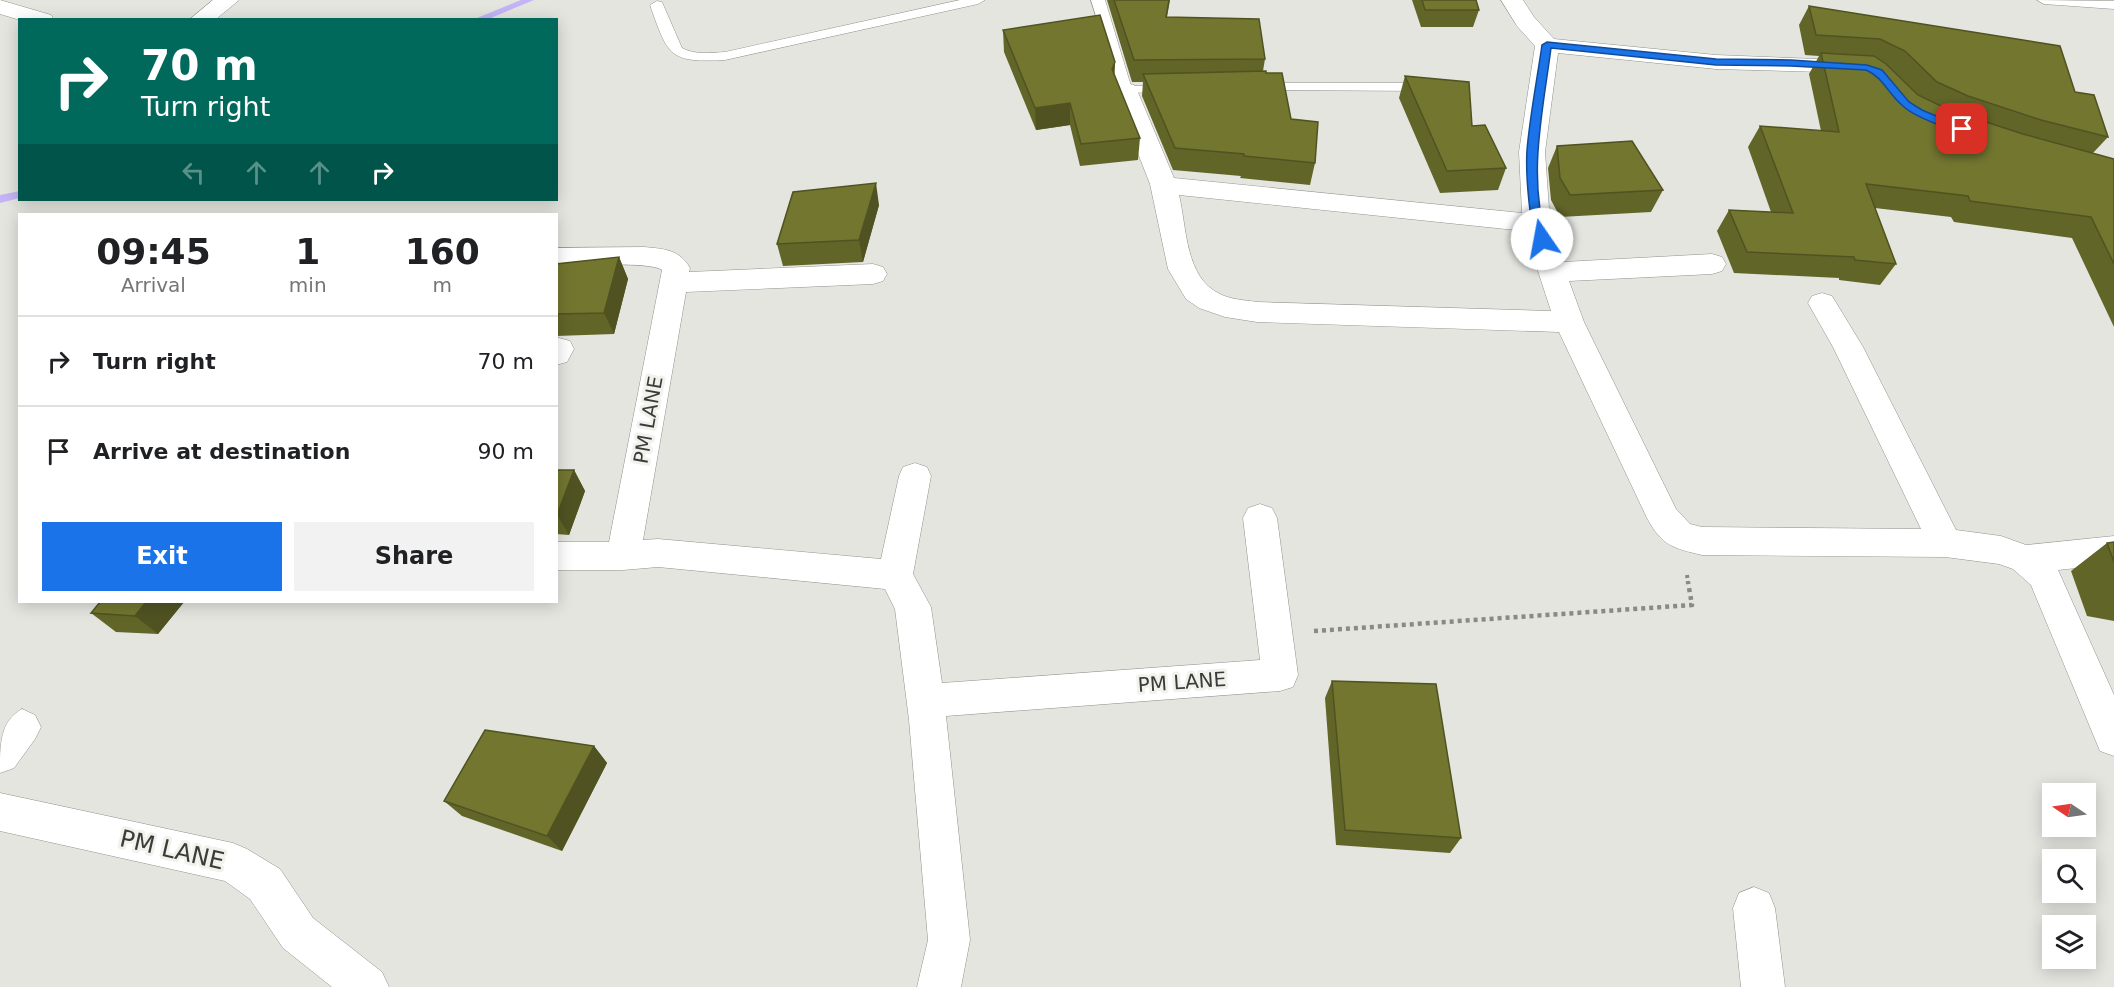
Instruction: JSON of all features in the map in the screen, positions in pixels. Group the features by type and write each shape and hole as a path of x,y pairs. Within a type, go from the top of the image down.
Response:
{"street":[{"path":"203,18 228,0"},
{"path":"1512,0 1525,21 1547,45 1716,62 1851,65 1867,68 1883,76"},
{"path":"0,7 36,18"},
{"path":"1547,45 1532,152 1536,223 1569,321 1664,518 1680,536 1702,541 1945,543 2001,550 2025,559 2044,576 2114,738"},
{"path":"1125,90 1163,185 1179,258 1197,292 1211,302 1257,312 1569,321"},
{"path":"1163,185 1536,223"},
{"name":"PM LANE","path":"558,257 644,256 667,259 676,268 623,556"},
{"path":"1552,272 1712,264"},
{"path":"673,283 873,274"},
{"path":"1822,303 1848,347 1945,543"},
{"path":"915,476 895,575 913,607 926,701 949,940 939,987"},
{"name":"PM LANE","path":"926,701 1280,675 1260,518"},
{"path":"2025,559 2114,550"},
{"path":"558,556 623,556 658,553 895,575"},
{"name":"PM LANE","path":"0,812 233,863 265,884 298,933 367,987"},
{"path":"1754,908 1763,987"}],"lane":[{"path":"657,5 673,48 689,58 725,56 978,0"},
{"path":"1098,0 1125,90 1183,88"},
{"path":"2044,0 2114,5"},
{"path":"1241,87 1413,86 1445,88"}],"path":[{"path":"1275,635 1692,605 1680,536"}],"building":[{"path":"1114,0 1169,0 1166,17 1259,19 1265,59 1134,60"},
{"path":"1422,0 1476,0 1479,10 1425,10"},
{"path":"1809,6 2060,46 2075,92 2094,95 2108,137 2041,120 1968,96 1937,82 1905,51 1880,39 1816,35"},
{"path":"1100,15 1115,62 1112,69 1140,138 1081,144 1070,103 1035,108 1003,30"},
{"path":"1821,53 1874,56 1886,64 1918,95 1949,110 2023,134 2114,159 2114,264 2091,217 1970,201 1968,196 1866,184 1896,264 1855,260 1854,257 1747,252 1729,210 1793,213 1760,126 1839,132"},
{"path":"1266,71 1266,73 1282,73 1291,119 1318,122 1315,163 1175,148 1143,74"},
{"path":"1405,76 1469,82 1472,126 1485,125 1506,168 1447,171"},
{"path":"1632,141 1663,190 1570,195 1560,178 1557,146"},
{"path":"876,183 859,240 777,244 793,192"},
{"path":"619,257 604,313 558,314 558,264"},
{"path":"558,470 574,470 558,512"},
{"path":"2114,542 2114,562 2107,543"},
{"path":"99,603 145,603 135,616 91,613"},
{"path":"1332,681 1436,684 1461,838 1345,830"},
{"path":"485,730 594,746 547,836 444,801"}],"waterway":[{"path":"481,18 529,0"},
{"path":"0,199 18,194"}],"route":[{"path":"1542,239 1536,223 1532,152 1547,45 1716,62 1851,65 1867,68 1878,72 1888,80 1906,104 1919,113 1962,129"}]}
